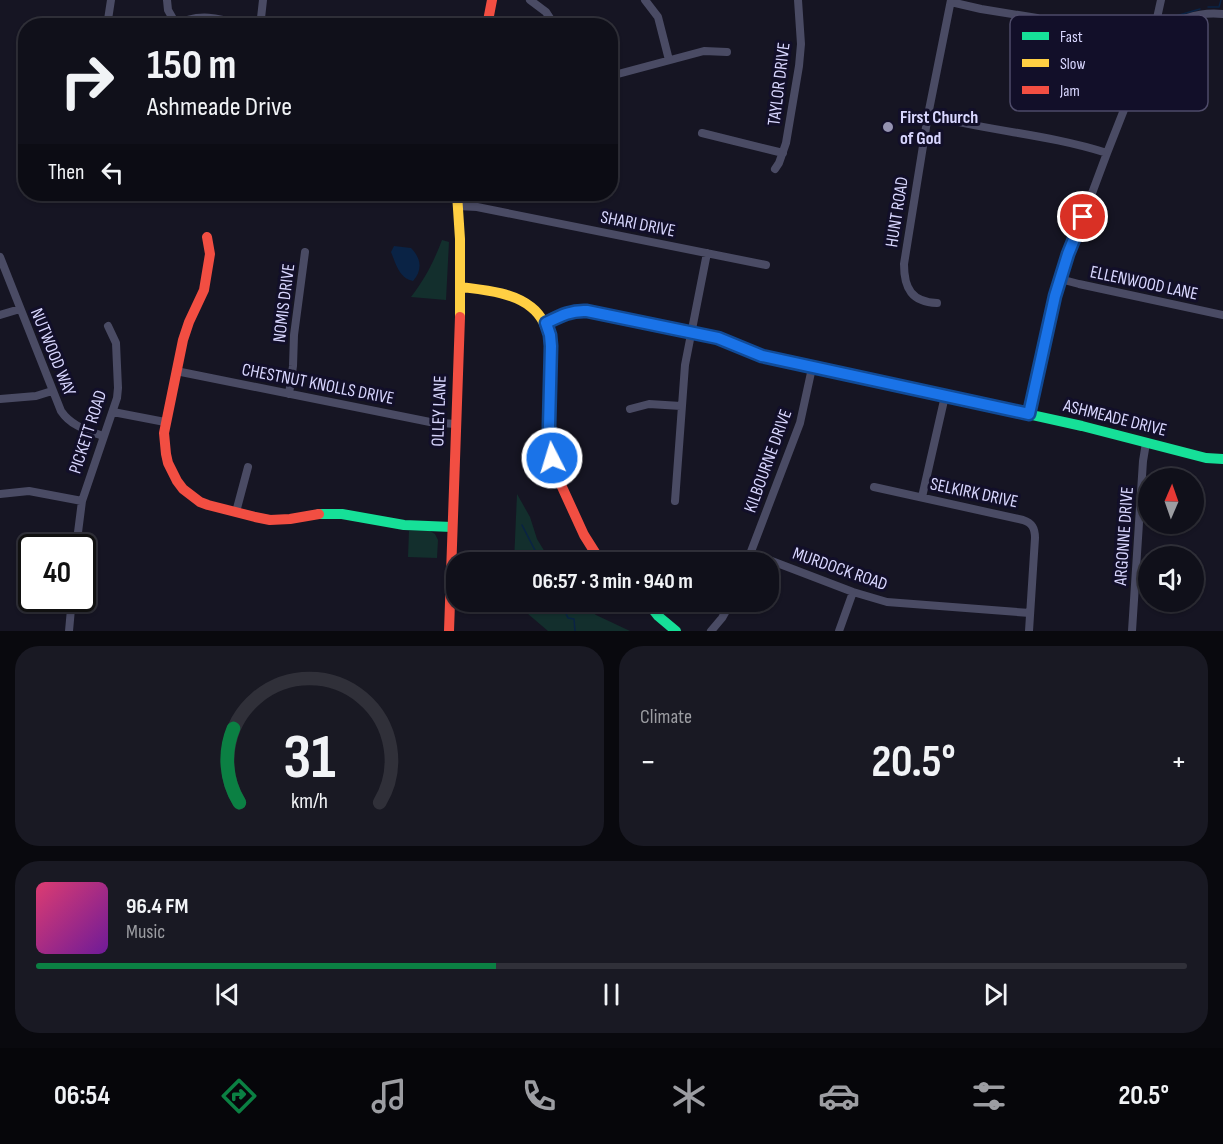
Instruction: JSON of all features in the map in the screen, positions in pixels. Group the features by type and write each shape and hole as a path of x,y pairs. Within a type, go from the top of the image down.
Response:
{"street":[{"path":"108,18 111,0"},
{"path":"167,0 172,18"},
{"path":"261,18 263,0"},
{"path":"489,18 492,0"},
{"path":"530,0 546,12 550,18"},
{"path":"645,0 655,12 660,24 669,60"},
{"name":"TAYLOR DRIVE","path":"775,169 783,153 799,66 801,44 798,0"},
{"path":"1158,15 1161,0"},
{"path":"951,1 1018,15"},
{"name":"HUNT ROAD","path":"937,303 925,302 915,296 907,284 904,273 905,252 928,115 951,1"},
{"path":"1201,15 1223,14"},
{"path":"192,18 209,16 216,18"},
{"path":"618,74 704,51 727,52"},
{"path":"1029,414 1060,279 1124,111"},
{"path":"928,115 1037,135 1107,153"},
{"path":"702,133 783,153"},
{"name":"OLLEY LANE","path":"449,631 461,287 458,201"},
{"name":"SHARI DRIVE","path":"458,206 477,207 766,265"},
{"path":"207,237 210,254 204,290 184,334 165,422 165,455 170,470 179,484 201,502 257,518 276,520 335,513 397,524 452,527"},
{"name":"NOMIS DRIVE","path":"289,394 305,252"},
{"path":"675,501 686,355 707,253"},
{"name":"NUTWOOD WAY","path":"0,257 61,411 77,426 103,436"},
{"name":"ELLENWOOD LANE","path":"1060,279 1223,315"},
{"path":"461,287 518,298 531,306 546,323 551,346 549,426 552,458 566,498 594,552"},
{"path":"0,315 20,309"},
{"name":"ASHMEADE DRIVE","path":"546,323 569,312 583,311 691,332 726,341 762,356 812,368 1082,426 1206,458 1223,459"},
{"name":"PICKETT ROAD","path":"78,534 82,501 113,412 118,388 116,343 108,326"},
{"name":"KILBOURNE DRIVE","path":"751,552 800,423 812,368"},
{"name":"CHESTNUT KNOLLS DRIVE","path":"176,371 430,422 455,424"},
{"path":"0,399 36,396 52,391"},
{"path":"922,497 945,396"},
{"path":"630,409 649,404 681,406"},
{"path":"113,412 165,422"},
{"name":"ARGONNE DRIVE","path":"1132,631 1146,443"},
{"path":"236,513 248,467"},
{"name":"SELKIRK DRIVE","path":"874,487 1036,522 1029,631"},
{"path":"0,494 29,491 82,501"},
{"name":"MURDOCK ROAD","path":"779,564 876,600 897,604 1030,613"},
{"path":"839,631 854,592"},
{"path":"69,631 71,612"},
{"path":"655,612 675,631"},
{"path":"711,631 725,612"}],"green space":[{"path":"442,240 449,242 446,300 411,297 429,270"},
{"path":"517,494 545,552 514,552"},
{"path":"409,531 430,531 435,534 438,540 437,558 408,557"},
{"path":"526,612 592,612 630,631 548,631"}],"water":[{"path":"394,246 411,248 417,256 420,264 413,281 404,277 399,270 391,252"}],"waterway":[{"path":"1208,7 1219,7 1221,0"},
{"path":"1179,15 1200,9"},
{"path":"522,525 536,552"},
{"path":"565,612 568,618 574,619 575,631"}],"traffic: fast":[{"path":"991,406 1082,426 1206,458 1223,459"},
{"path":"319,514 342,514 404,525 452,527"},
{"path":"655,612 676,631"}],"traffic: slow":[{"path":"457,201 460,317"},
{"path":"461,287 515,298 531,307 540,317 550,343 549,431 557,476"}],"traffic: jam":[{"path":"489,18 492,0"},
{"path":"207,237 210,254 204,290 183,340 164,433 168,463 183,489 208,505 270,520 319,514"},
{"path":"546,323 569,312 587,311 718,338 762,356 991,406"},
{"path":"449,631 460,317"},
{"path":"557,476 584,535 595,552"}],"place":[{"name":"First Church of God","path":"888,127"}],"route":[{"path":"552,458 549,426 551,346 546,323 576,311 587,311 705,335 762,356 1029,414 1055,296 1083,217"}]}
